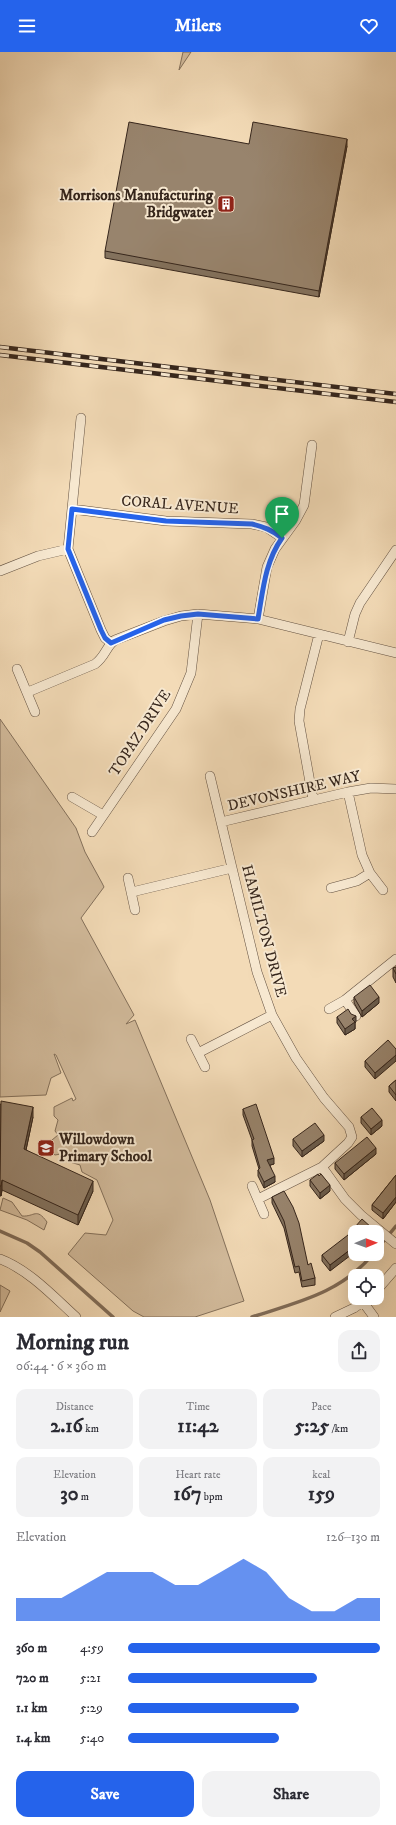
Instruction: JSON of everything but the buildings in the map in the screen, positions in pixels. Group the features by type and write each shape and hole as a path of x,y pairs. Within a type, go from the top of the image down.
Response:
{"street":[{"path":"81,418 68,549 101,630 105,638 111,643"},
{"path":"258,619 267,567 275,548 296,520 304,505 312,445"},
{"name":"CORAL AVENUE","path":"72,509 166,521 252,524 266,527 282,538"},
{"path":"0,571 38,556 68,549"},
{"path":"348,642 355,614 360,602 396,550"},
{"path":"28,692 95,664 102,658 111,643 164,620 198,614 258,619 396,653"},
{"name":"TOPAZ DRIVE","path":"92,832 176,709 191,673 198,614"},
{"path":"313,799 299,721 300,709 319,634"},
{"path":"17,669 36,712"},
{"name":"HAMILTON DRIVE","path":"210,776 257,972 272,1016 296,1058 324,1098 349,1127 352,1137 348,1143 322,1167"},
{"name":"DEVONSHIRE WAY","path":"221,822 313,799 348,792 371,788 396,789"},
{"path":"348,792 362,855 370,874 382,890"},
{"path":"72,797 103,815"},
{"path":"132,892 232,868"},
{"path":"332,888 357,881 370,874"},
{"path":"128,878 135,910"},
{"path":"329,1009 345,1000 396,959"},
{"path":"345,1000 356,1016"},
{"path":"198,1053 272,1016"},
{"path":"191,1039 205,1067"},
{"path":"258,1199 322,1167 345,1199 361,1215 394,1242"},
{"path":"252,1186 264,1214"},
{"path":"0,1259 20,1268 31,1276 76,1317"},
{"path":"384,1282 396,1268"},
{"path":"335,1317 356,1305"},
{"path":"368,1305 374,1317"}],"shaded area":[{"path":"183,52 191,52 179,70"},
{"path":"0,719 76,828 85,852 104,887 81,918 134,1015 126,1024 135,1020 210,1200 244,1301 195,1317 144,1317 133,1311 68,1254 85,1233 106,1235 113,1220 97,1180 82,1172 80,1165 70,1162 67,1153 55,1155 52,1153 52,1140 58,1135 55,1131 58,1120 54,1116 54,1107 72,1098 73,1101 76,1099 56,1055 54,1054 61,1073 51,1078 46,1095 0,1097"},
{"path":"3,1198 12,1202 22,1216 38,1214 43,1217 47,1222 44,1230 27,1220 0,1210"},
{"path":"0,1285 10,1291 0,1312"}],"waterway":[{"path":"384,1241 396,1226"},
{"path":"0,1231 27,1243 40,1252 113,1317"},
{"path":"252,1317 302,1301 333,1287 347,1278 366,1261"}],"railway":[{"path":"0,347 396,394"},
{"path":"0,355 396,402"}],"place":[{"name":"Morrisons Manufacturing Bridgwater","path":"226,204"},
{"name":"Willowdown Primary School","path":"46,1148"}],"route":[{"path":"72,509 166,521 252,524 266,527 282,538 275,548 267,567 258,619 198,614 181,616 164,620 111,643 105,638 101,630 68,549 68,535 72,509"}]}
